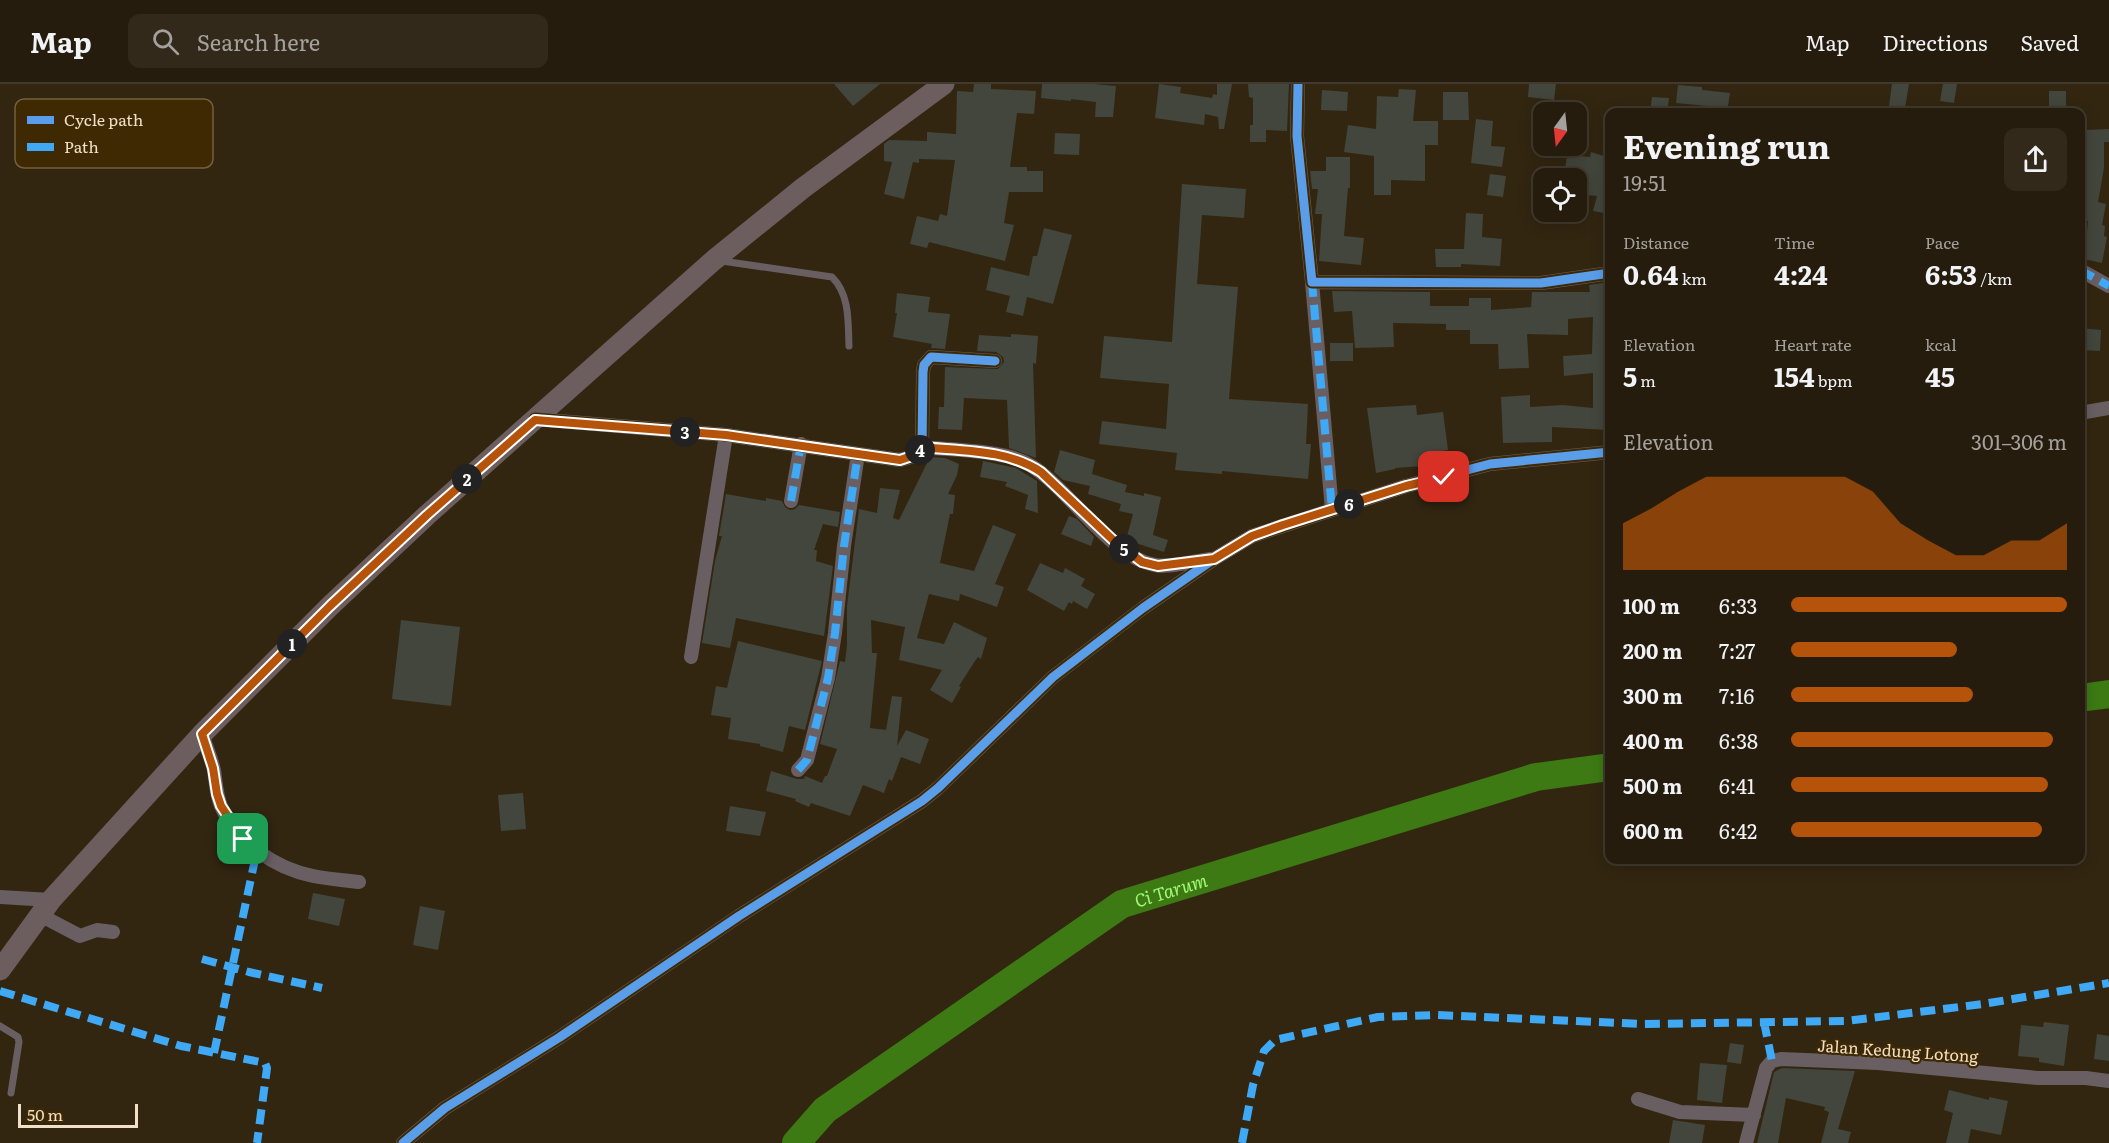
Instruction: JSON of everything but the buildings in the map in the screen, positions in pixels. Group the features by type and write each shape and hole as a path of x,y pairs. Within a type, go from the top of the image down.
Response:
{"main road":[{"path":"0,970 46,908 202,734 330,606 427,515 714,260 803,188 944,84"}],"street":[{"path":"1298,84 1297,136 1332,510"},
{"path":"2085,273 2109,285"},
{"path":"1312,282 1541,283 1605,274"},
{"path":"535,420 726,435 900,460 918,454 922,447 923,372 927,360 931,357 995,361"},
{"path":"2085,412 2109,408"},
{"path":"691,657 726,435"},
{"path":"791,501 801,444"},
{"path":"922,447 1007,456 1029,464 1056,485 1079,510 1113,540 1142,562 1158,566 1214,559"},
{"path":"400,1142 445,1108 560,1037 739,916 922,801 1053,677 1143,608 1252,536 1406,486 1490,464 1605,452"},
{"path":"798,770 807,760 828,678 858,454"},
{"path":"202,734 213,768 221,806 243,839 254,849 284,866 312,876 359,882"},
{"path":"0,897 46,908 80,936 97,930 113,932"},
{"name":"Jalan Kedung Lotong","path":"1746,1143 1766,1068 1772,1061 1781,1059 1878,1063 2038,1078 2109,1080"},
{"path":"1638,1099 1680,1112 1754,1115"}],"lane":[{"path":"714,260 832,277 840,285 848,310 849,346"},
{"path":"0,1026 18,1037 19,1042 11,1093"}],"waterway":[{"name":"Ci Tarum","path":"2085,697 2109,694"},
{"name":"Ci Tarum","path":"796,1143 825,1110 1122,904 1536,777 1605,768"}],"marked path":[{"path":"2085,273 2109,286"},
{"path":"1312,282 1332,510"},
{"path":"791,501 801,444"},
{"path":"798,770 807,760 828,678 858,454"},
{"path":"214,1053 257,850"},
{"path":"202,959 322,988"},
{"path":"1242,1143 1253,1085 1264,1051 1275,1040 1378,1017 1436,1015 1643,1024 1846,1021 1983,1004 2109,983"},
{"path":"0,991 181,1046 265,1063 267,1068 257,1143"},
{"path":"1764,1022 1772,1061"}],"cycle path":[{"path":"1298,84 1297,136 1312,282 1541,283 1605,274"},
{"path":"535,419 726,435 900,460 918,455 922,447 923,372 924,365 931,357 995,361"},
{"path":"403,1143 445,1108 560,1037 739,916 922,801 1053,677 1143,608 1252,536 1406,486 1490,464 1605,452"}],"route":[{"path":"243,839 221,806 213,768 202,734 330,606 427,515 535,420 726,435 900,460 918,454 922,447 1007,456 1029,464 1041,472 1079,510 1131,555 1142,562 1158,566 1214,559 1252,536 1406,486 1444,477"}]}
